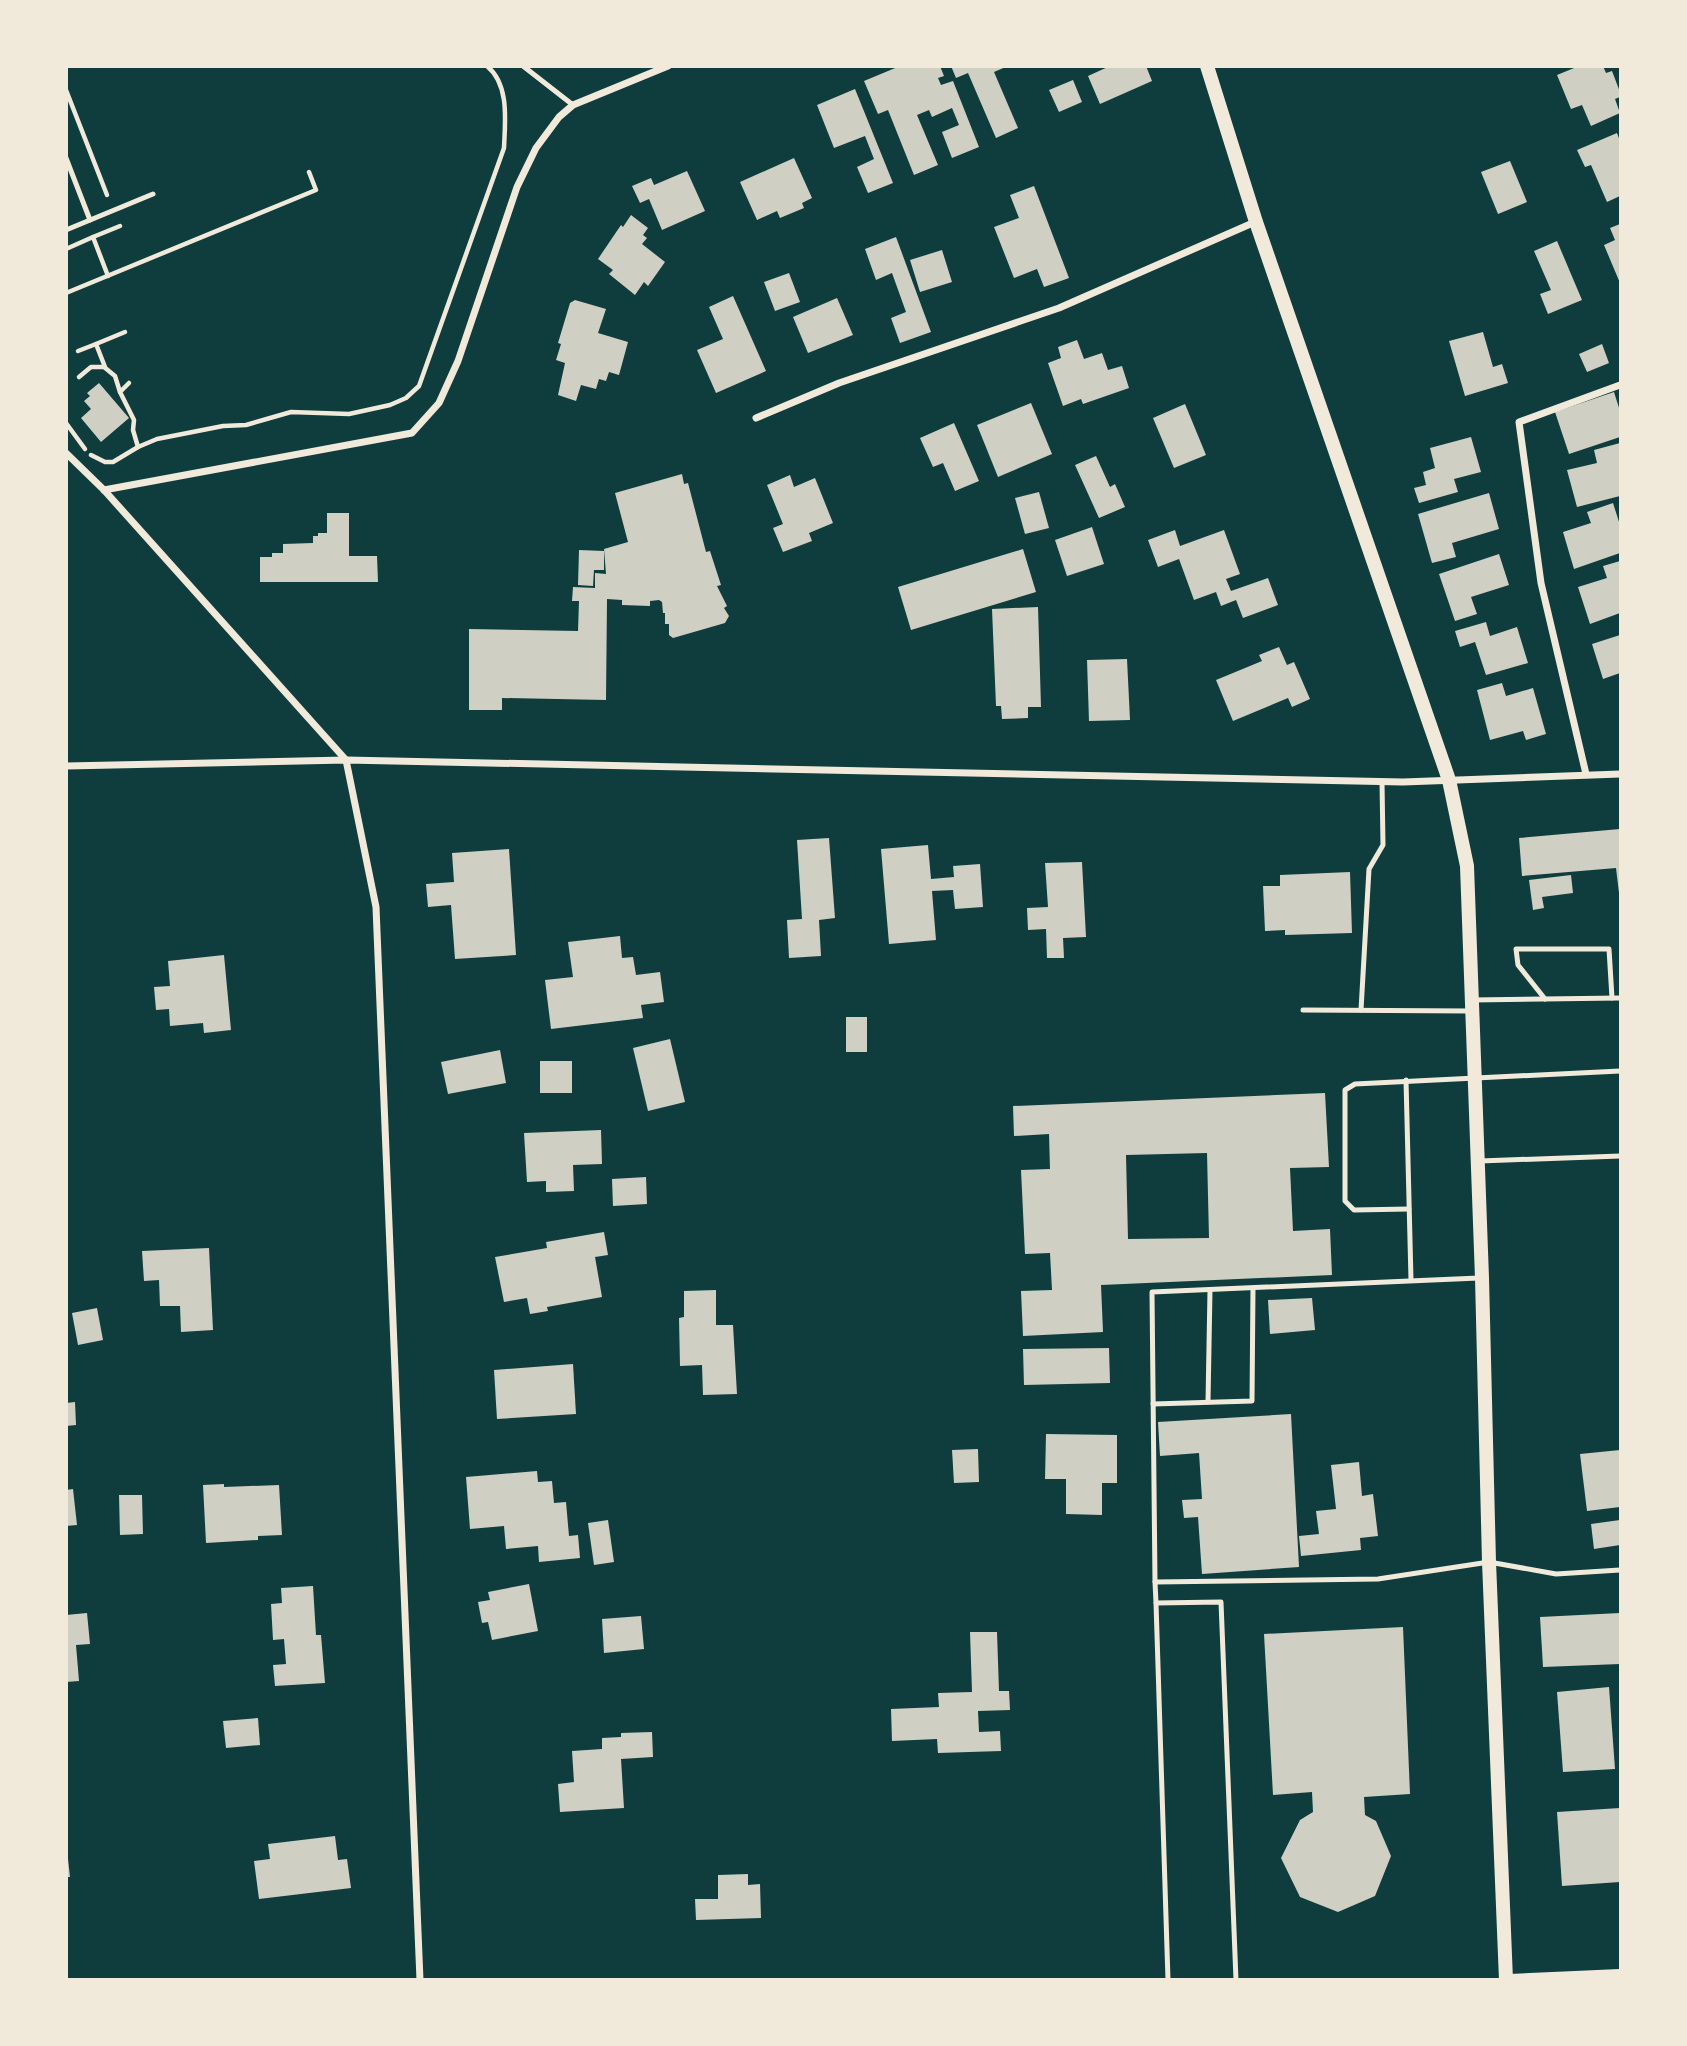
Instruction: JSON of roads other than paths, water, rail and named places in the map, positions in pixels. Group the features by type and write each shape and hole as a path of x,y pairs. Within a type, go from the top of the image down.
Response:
{"main road":[{"path":"1207,66 1256,222 1449,780 1467,866 1489,1562 1508,1979"}],"street":[{"path":"104,490 412,433 439,403 458,361 517,187 536,148 559,117 573,105 668,66"},
{"path":"756,418 839,383 1059,308 1256,222"},
{"path":"1586,774 1541,583 1519,422 1620,385"},
{"path":"66,453 104,490 346,760 376,907 420,1979"},
{"path":"66,766 346,760 1382,782 1620,774"},
{"path":"1508,1979 1620,1975"}],"lane":[{"path":"523,66 573,105"},
{"path":"66,158 90,219"},
{"path":"66,230 153,194"},
{"path":"1361,1010 1368,869 1383,845 1382,782"},
{"path":"1545,999 1518,965 1516,949 1609,949 1612,998"},
{"path":"1303,1010 1361,1010 1545,999 1620,998"},
{"path":"1409,1209 1354,1210 1345,1201 1345,1090 1355,1084 1406,1080 1620,1070"},
{"path":"1406,1080 1411,1280"},
{"path":"1478,1161 1620,1156"},
{"path":"1168,1979 1155,1582 1152,1292 1482,1278"},
{"path":"1153,1404 1252,1401 1252,1288"},
{"path":"1208,1402 1210,1290"},
{"path":"1155,1582 1378,1579 1489,1562 1556,1574 1620,1570"},
{"path":"1156,1603 1221,1602 1236,1979"}]}
